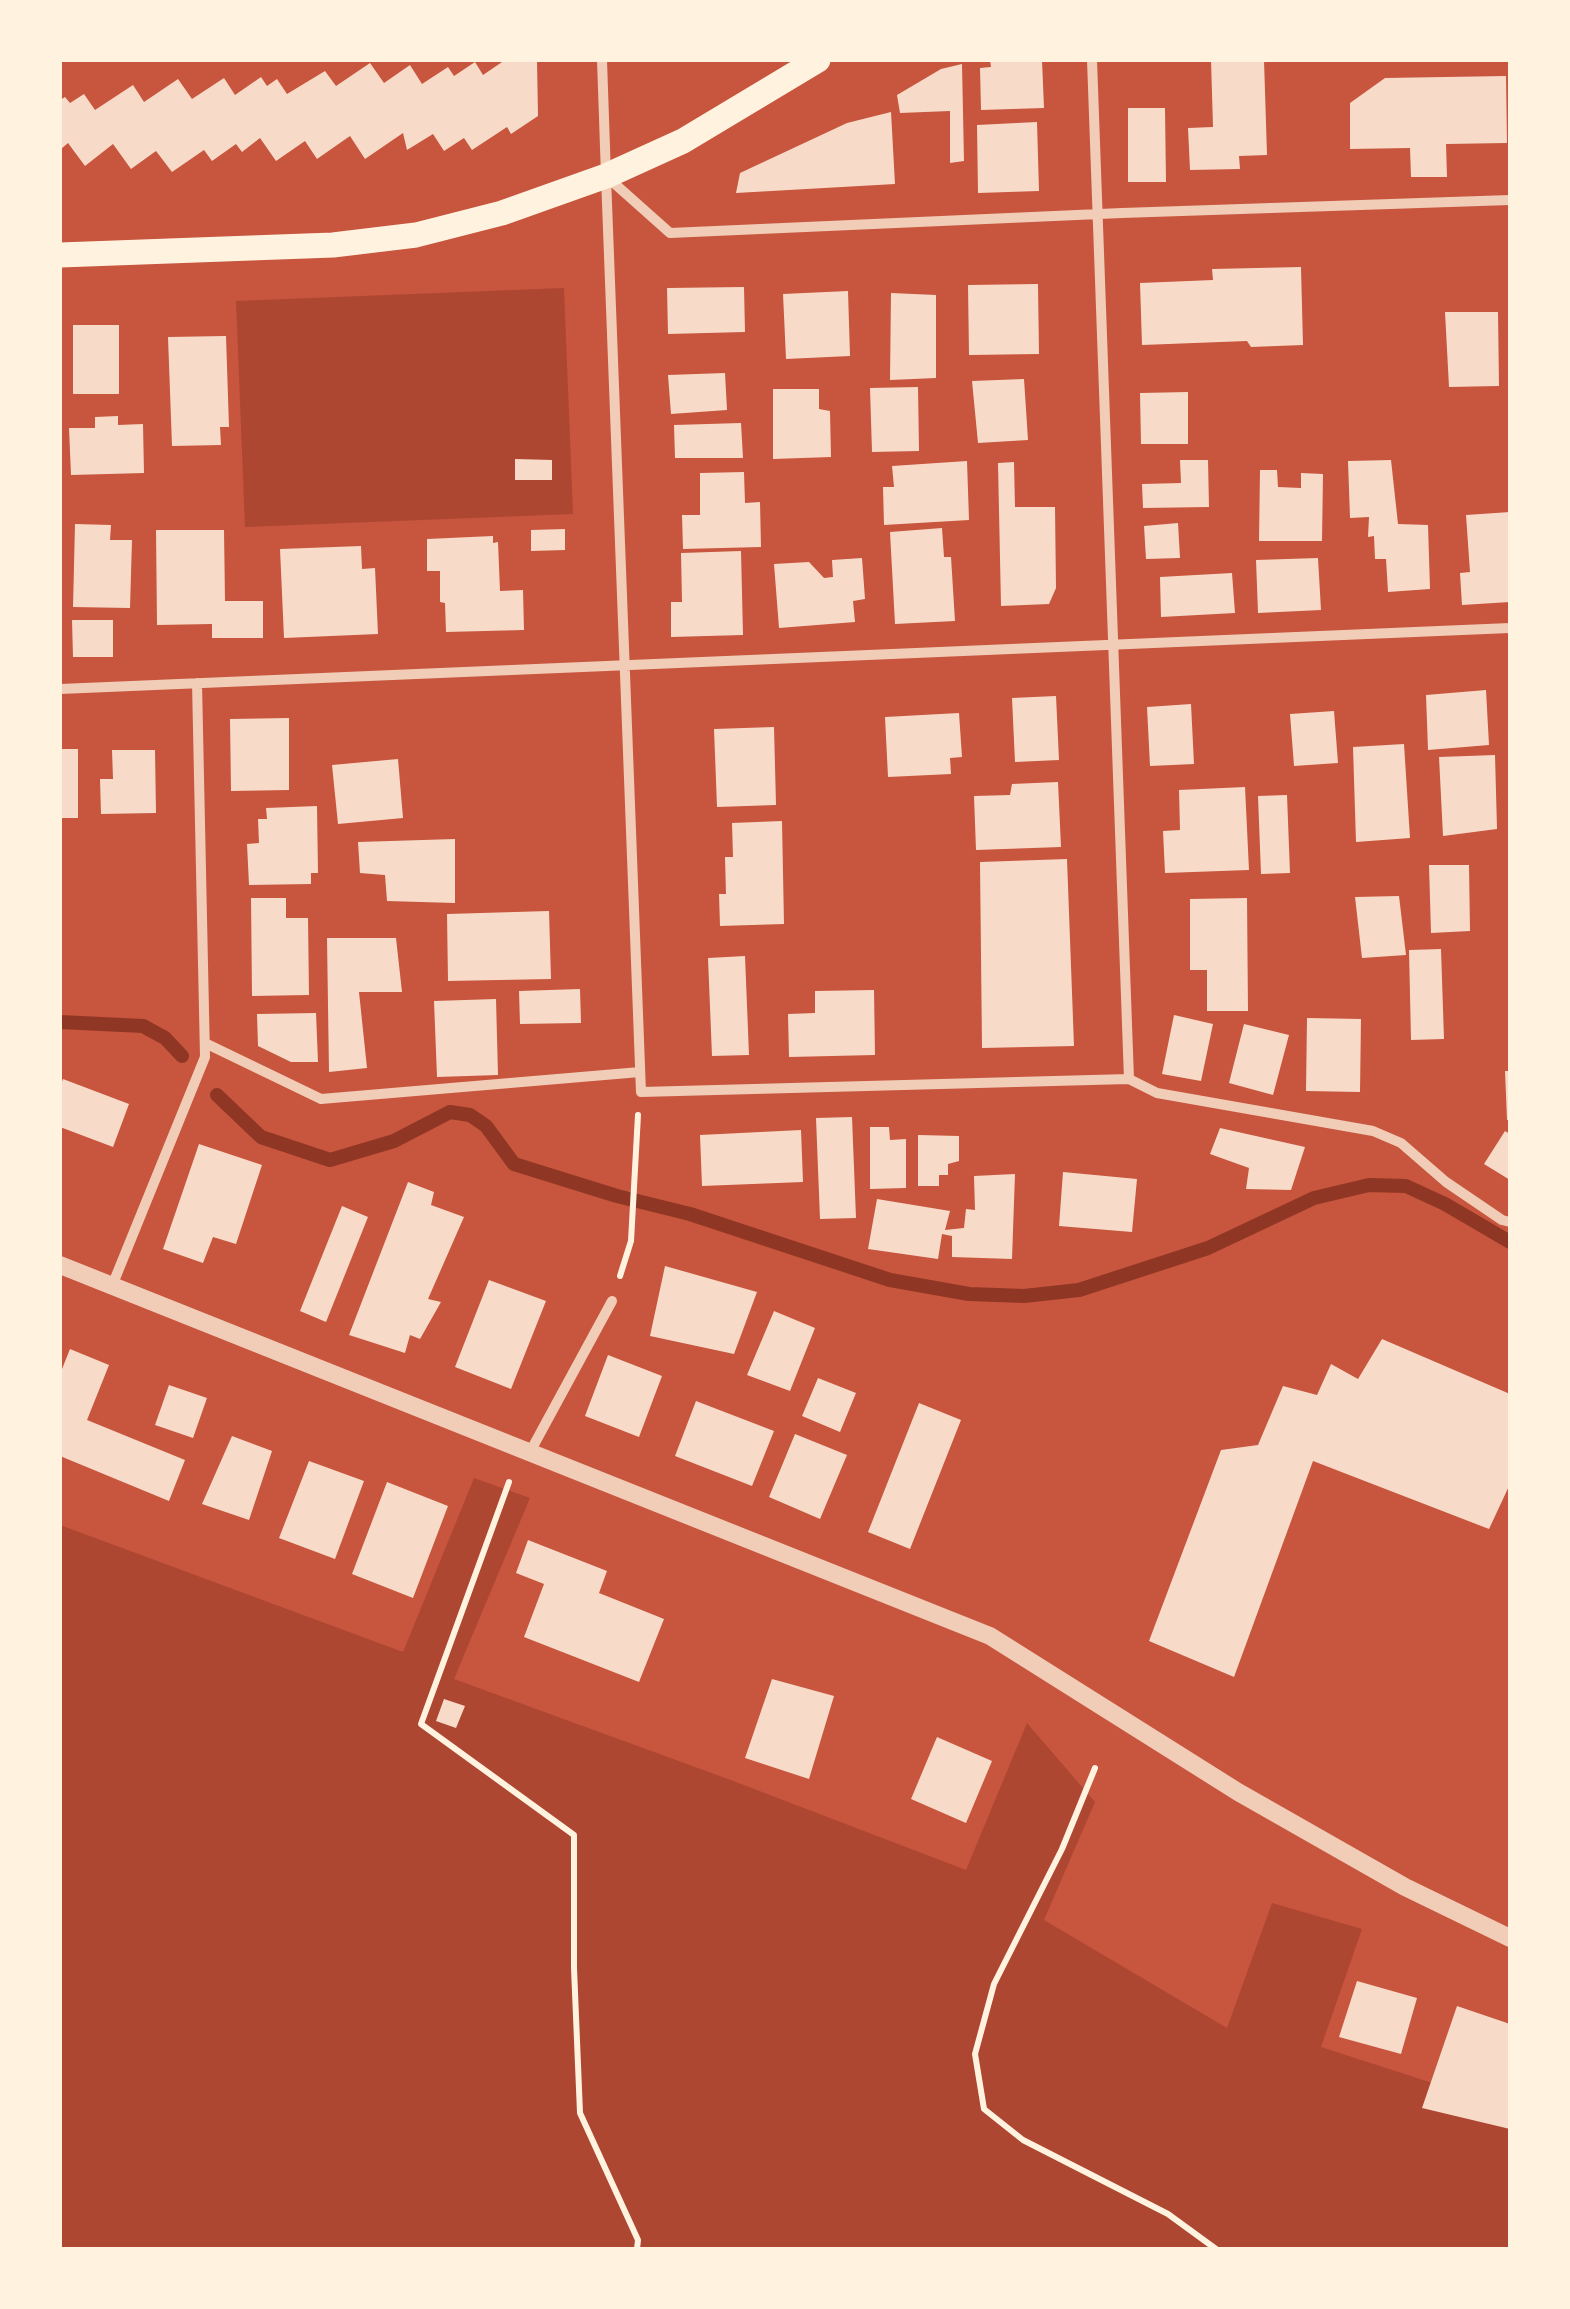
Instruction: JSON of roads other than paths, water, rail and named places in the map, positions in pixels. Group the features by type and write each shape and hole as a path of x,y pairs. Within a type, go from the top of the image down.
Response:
{"main road":[{"path":"60,255 334,244 416,235 502,213 606,176 682,141 818,60"}],"street":[{"path":"602,60 641,1092 1129,1079 1157,1093 1374,1131 1401,1143 1446,1182 1510,1222"},
{"path":"1092,60 1129,1079"},
{"path":"606,176 670,233 1510,200"},
{"path":"60,689 1510,628"},
{"path":"112,1286 205,1058 197,684"},
{"path":"205,1044 321,1099 640,1072"},
{"path":"60,1265 990,1636 1238,1792 1405,1887 1510,1938"},
{"path":"530,1452 612,1301"}],"waterway":[{"path":"60,1022 143,1026 165,1038 182,1056"},
{"path":"217,1095 261,1137 330,1160 394,1141 450,1112 470,1115 486,1126 514,1164 690,1214 890,1280 969,1294 1024,1296 1079,1290 1208,1248 1314,1198 1369,1185 1406,1186 1510,1242"}]}
